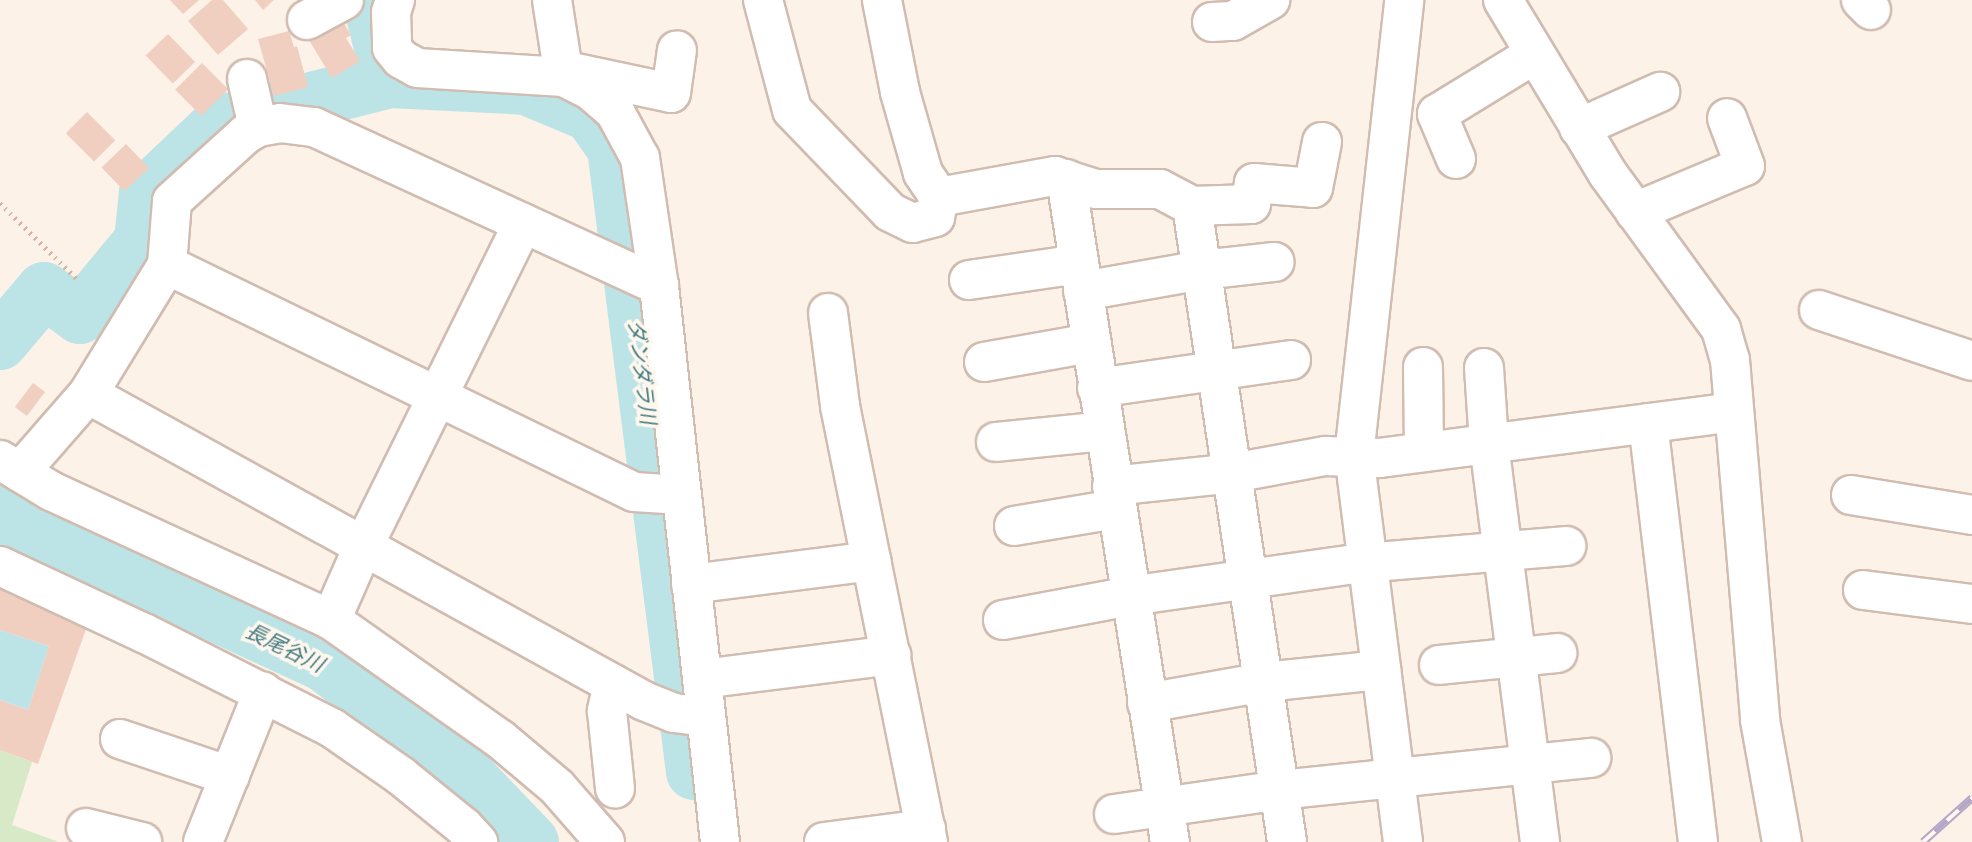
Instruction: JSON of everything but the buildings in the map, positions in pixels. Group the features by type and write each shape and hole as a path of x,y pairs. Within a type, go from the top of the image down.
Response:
{"street":[{"path":"307,20 344,0"},
{"path":"395,0 391,12 391,48 401,59 417,68 564,73 671,93 677,50"},
{"path":"552,0 564,73 615,111 640,158 659,286 666,495 691,584 702,679 692,716 720,842"},
{"path":"763,0 792,110 890,212 913,223 935,217 939,197 923,173 900,92 882,0"},
{"path":"1212,22 1233,21 1270,0"},
{"path":"1403,842 1381,670 1377,562 1354,456 1404,0"},
{"path":"1503,0 1579,128 1635,212 1721,329 1730,360 1760,720 1783,842"},
{"path":"1456,159 1437,114 1535,54"},
{"path":"1579,128 1660,92"},
{"path":"605,842 557,787 500,739 331,620 51,491 10,466 88,394 167,265 172,201 246,134 254,106 280,123 314,127 659,286"},
{"path":"1635,212 1745,166 1727,118"},
{"path":"939,197 1041,176 1066,179 1096,189 1160,189 1192,205 1251,204 1254,183 1313,188 1322,142"},
{"path":"1066,179 1167,825"},
{"path":"1192,205 1287,842"},
{"path":"331,620 364,545 439,398 523,223"},
{"path":"969,280 1081,278 1275,262"},
{"path":"167,265 634,492 666,495"},
{"path":"1819,310 1972,361"},
{"path":"824,842 927,836 840,407 828,313"},
{"path":"984,362 1091,343"},
{"path":"1097,388 1291,360"},
{"path":"1423,367 1424,452"},
{"path":"1484,368 1489,444 1541,842"},
{"path":"88,394 613,684 692,716"},
{"path":"1014,526 1114,498 1325,456 1380,458 1734,412"},
{"path":"1648,423 1698,842"},
{"path":"996,442 1104,431"},
{"path":"1851,495 1972,515"},
{"path":"1003,620 1130,596 1377,562 1566,546"},
{"path":"691,584 872,561"},
{"path":"0,566 264,692 332,728 464,827 478,842"},
{"path":"1863,590 1972,604"},
{"path":"1439,665 1558,653"},
{"path":"702,679 891,655"},
{"path":"1147,703 1264,682 1381,670"},
{"path":"613,684 607,711 615,789"},
{"path":"203,842 264,692"},
{"path":"120,739 230,776"},
{"path":"1114,814 1167,825 1280,790 1591,758"},
{"path":"86,828 142,842"}],"path":[{"path":"0,203 80,282"}],"green space":[{"path":"0,750 32,762 12,825 59,842 0,842"}],"water":[{"path":"0,630 49,646 28,710 0,700"}],"waterway":[{"name":"ダンダラ川","path":"376,0 372,7 390,80 526,87 591,114 615,148 694,772"},
{"name":"ダンダラ川","path":"0,342 44,290 80,316 142,241 147,193 221,123 390,80"},
{"name":"長尾谷川","path":"0,514 323,663 459,767 531,842"}],"railway":[{"path":"1923,842 1972,798"}]}
